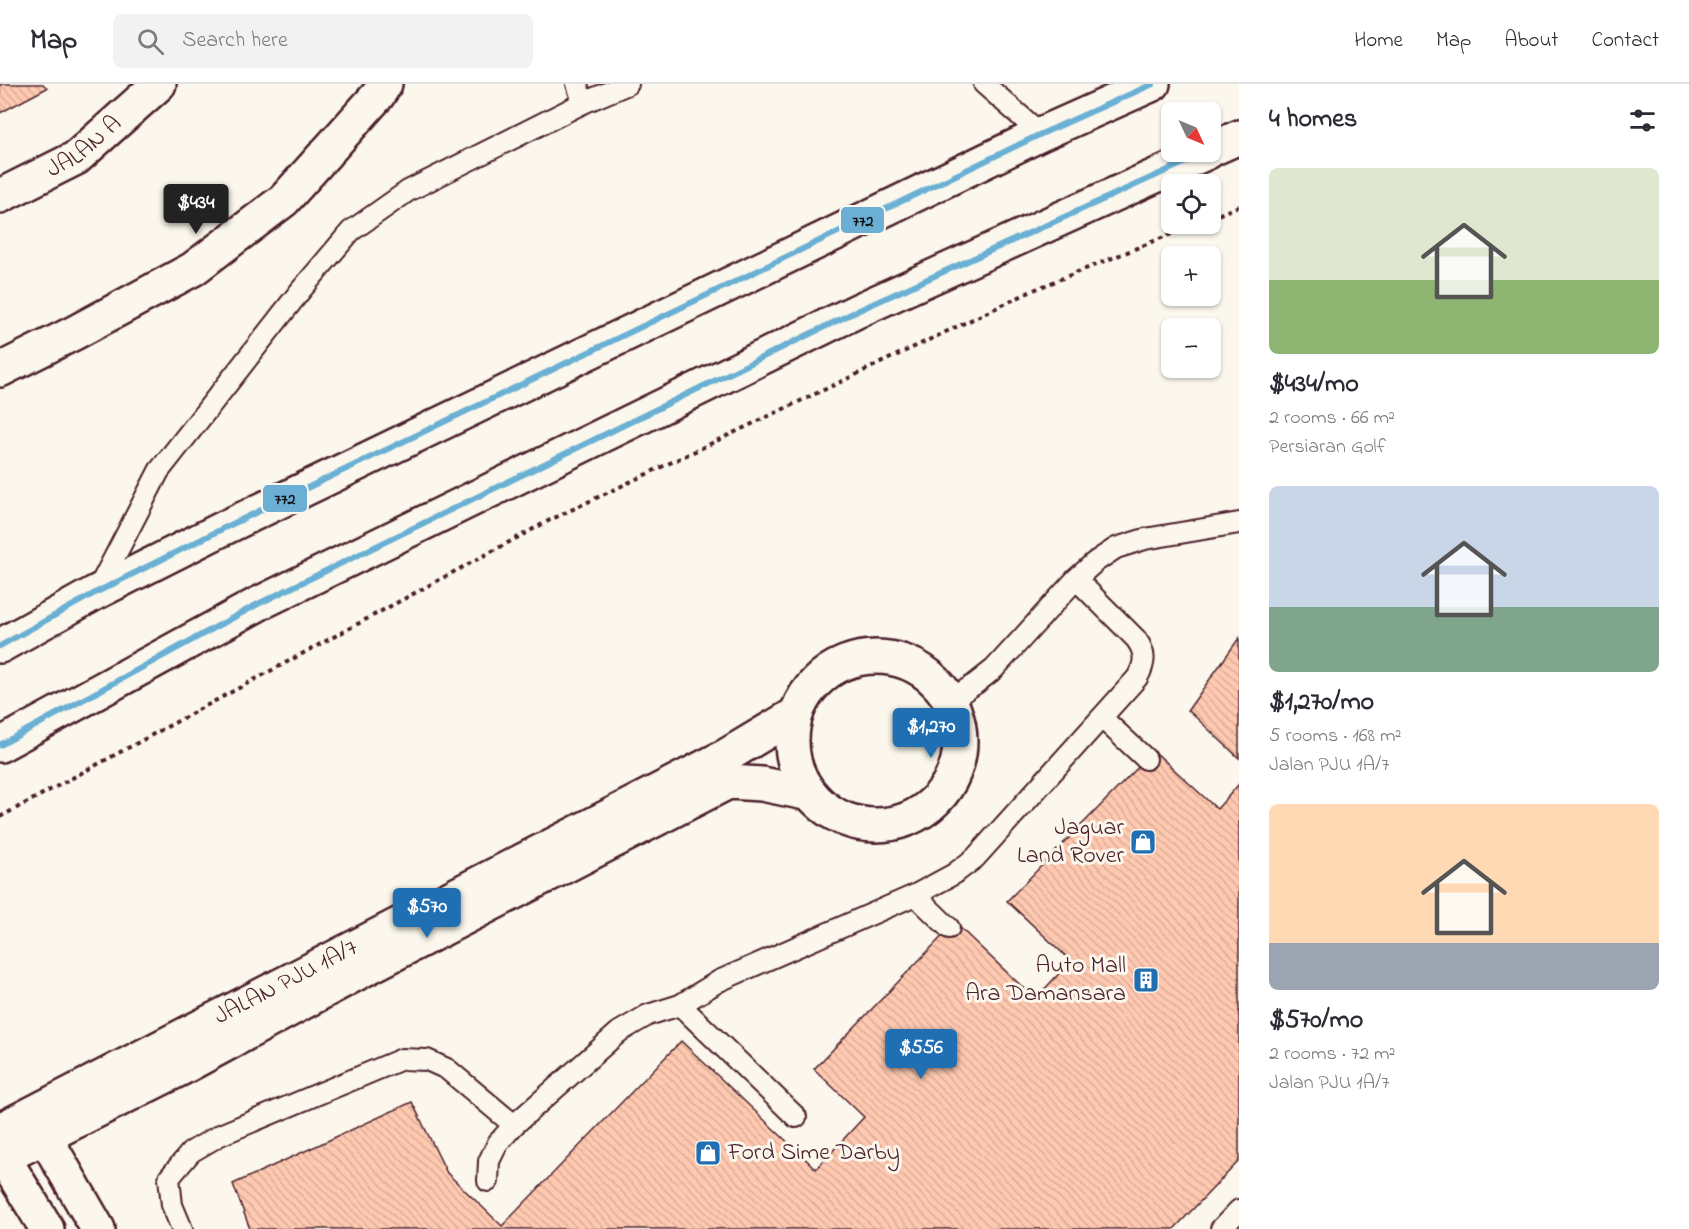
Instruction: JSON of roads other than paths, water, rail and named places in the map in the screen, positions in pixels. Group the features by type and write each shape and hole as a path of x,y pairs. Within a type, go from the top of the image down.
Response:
{"street":[{"name":"JALAN A","path":"0,196 76,158 159,84"},
{"path":"0,370 193,269 284,200 385,84"},
{"path":"0,646 95,593 244,518 1041,134 1153,84"},
{"path":"1221,145 1239,137"},
{"path":"0,745 269,599 857,311 1185,162"},
{"path":"883,656 910,663 933,678 950,700 960,726 960,754 951,780 933,802 910,818 884,825 856,823 831,812 810,794 796,769 792,742 796,714 809,690 830,670 855,659 883,656"},
{"name":"JALAN PJU 1A/7","path":"38,1126 726,756 796,714"},
{"name":"JALAN PJU 1A/7","path":"38,1126 180,1069 382,960 728,782 762,784 810,794"},
{"path":"47,1229 1,1150 38,1126 98,1229"}],"lane":[{"path":"577,84 583,104"},
{"path":"95,593 159,471 351,231 408,191 628,84"},
{"path":"984,84 1041,134"},
{"path":"950,700 994,669 1076,579 1116,548 1145,539 1239,523"},
{"path":"488,1181 489,1161 498,1143 514,1125 619,1032 648,1015 680,1005 719,981 915,895 954,874 975,858 1102,718 1143,669 1142,647 1076,579"},
{"path":"1102,718 1146,759"},
{"path":"915,895 949,928"},
{"path":"680,1005 796,1117"},
{"path":"182,1229 171,1205 169,1178 190,1152 220,1135 402,1059 427,1060 447,1070 514,1125"},
{"path":"1221,1229 1239,1210"}],"place":[{"name":"Jaguar Land Rover","path":"1143,842"},
{"name":"Auto Mall Ara Damansara","path":"1146,980"},
{"name":"Ford Sime Darby","path":"708,1153"}]}
